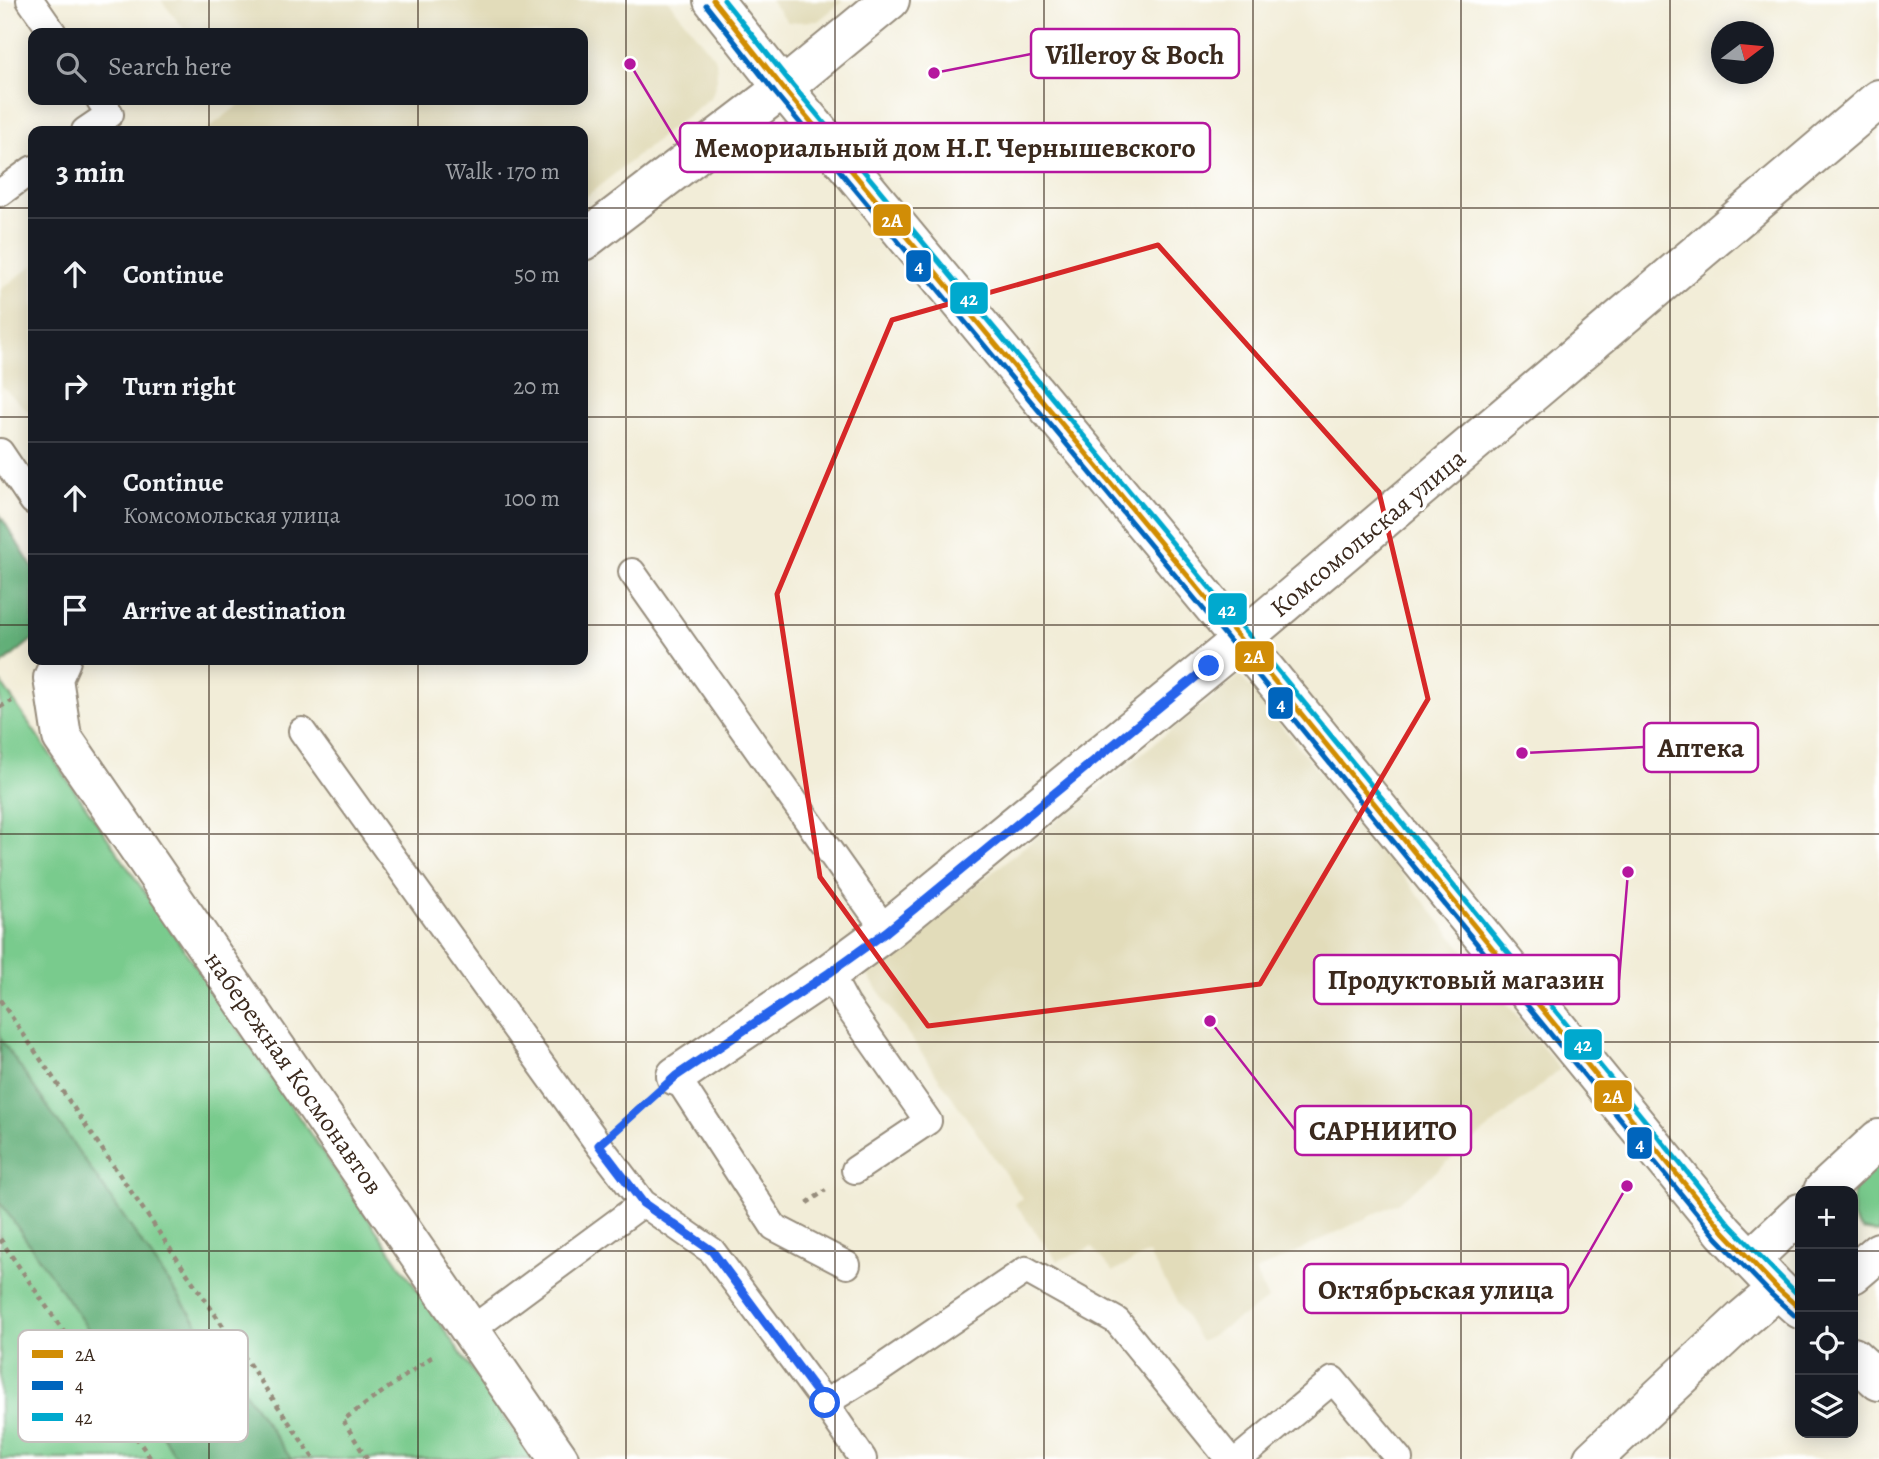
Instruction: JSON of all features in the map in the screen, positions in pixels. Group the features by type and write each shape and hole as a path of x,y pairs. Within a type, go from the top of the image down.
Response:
{"street":[{"path":"713,0 1669,1164 1750,1260 1789,1299 1744,1318 1593,1459"},
{"path":"588,237 783,88 890,0"},
{"name":"Комсомольская улица","path":"676,1076 886,932 1241,640 1879,99"},
{"name":"набережная Космонавтов","path":"57,669 61,737 559,1459"},
{"path":"1828,1186 1879,1139"},
{"path":"1750,1260 1795,1218"},
{"path":"1858,1270 1879,1252"},
{"path":"1858,1362 1879,1381"}],"lane":[{"path":"30,0 50,28"},
{"path":"92,126 110,114 104,105"},
{"path":"0,193 28,173"},
{"path":"0,453 28,494"},
{"path":"632,572 886,932"},
{"path":"302,731 643,1203 712,1251 825,1403 863,1459"},
{"path":"829,973 846,1004 928,1121 855,1170"},
{"path":"676,1076 774,1227 847,1265"},
{"path":"471,1330 643,1203"},
{"path":"825,1403 1026,1270 1117,1321 1229,1459"},
{"path":"1239,1459 1333,1380 1399,1459"}],"path":[{"path":"0,1000 226,1330"},
{"path":"599,1145 676,1076"},
{"path":"774,1227 855,1170"},
{"path":"0,1239 62,1330"},
{"path":"367,1459 343,1420 471,1330"},
{"path":"248,1363 314,1459"},
{"path":"139,1442 151,1459"}],"highlighted area":[{"path":"1158,245 1379,492 1428,699 1260,984 928,1026 820,877 777,594 892,320"}],"shaded area":[{"path":"161,0 668,0 716,60 717,79 712,96 588,195 588,126 211,126 239,105 588,105 588,28 183,28"},
{"path":"770,0 844,0 818,21 788,22"},
{"path":"28,269 28,411 0,384 0,290"},
{"path":"1240,675 1560,1069 1399,1202 1255,1272 1268,1300 1201,1342 1148,1253 1113,1272 1092,1247 1057,1261 1015,1204 1022,1198 866,973"}],"green space":[{"path":"0,515 28,560 28,643 0,666"},
{"path":"0,681 533,1459 0,1459"},
{"path":"0,1038 202,1330 89,1330 0,1202"},
{"path":"1879,1151 1879,1233 1862,1230 1858,1225 1858,1186 1848,1186"},
{"path":"248,1397 291,1459 178,1459 166,1442 248,1442"}],"transit line":[{"name":"2А","path":"713,0 1241,640 1724,1232 1795,1304"},
{"name":"42","path":"724,0 1248,634 1731,1226 1795,1292"},
{"name":"4","path":"706,5 776,94 1234,646 1717,1238 1794,1315"}],"place":[{"name":"Мемориальный дом Н.Г. Чернышевского","path":"630,64"},
{"name":"Villeroy & Boch","path":"934,73"},
{"name":"Аптека","path":"1522,753"},
{"name":"Продуктовый магазин","path":"1628,872"},
{"name":"САРНИИТО","path":"1210,1021"},
{"name":"Октябрьская улица","path":"1627,1186"}],"route":[{"path":"825,1403 712,1251 643,1203 599,1145 676,1076 886,932 1209,666"}]}
